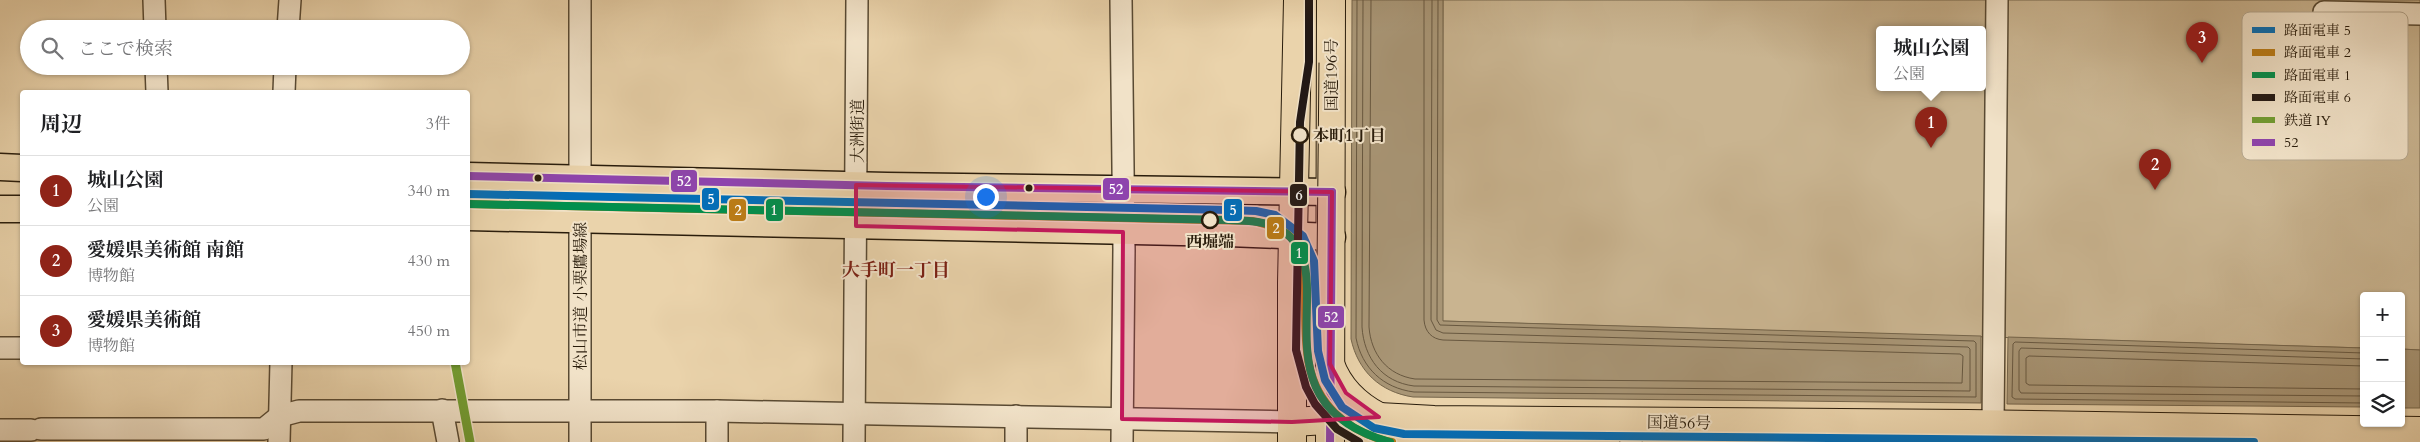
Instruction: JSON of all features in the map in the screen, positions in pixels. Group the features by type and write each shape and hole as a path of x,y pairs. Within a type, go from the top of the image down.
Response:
{"highway":[{"path":"1296,435 1293,236 1298,0"},
{"name":"国道196号","path":"1330,430 1332,237 1331,0"},
{"path":"1330,364 1336,380 1346,393 1361,406 1379,417"},
{"name":"国道56号","path":"1296,435 1330,430 1379,417 1631,432 1992,413 2065,434 2420,431"}],"main road":[{"path":"0,167 20,168"},
{"path":"470,176 856,186 1332,192"},
{"path":"0,209 20,209"},
{"path":"470,217 1332,237"}],"street":[{"path":"154,0 155,20"},
{"path":"289,20 290,0"},
{"name":"松山市道 小栗鷹場線","path":"580,0 580,442"},
{"name":"大洲街道","path":"854,442 857,0"},
{"path":"1121,0 1122,442"},
{"path":"1992,413 1997,0"},
{"path":"156,75 157,90"},
{"path":"284,90 285,75"},
{"path":"0,348 20,348"},
{"path":"280,442 281,365"},
{"path":"0,430 264,429 280,416 299,410 580,410 1122,419 1296,435"},
{"path":"442,410 448,442"},
{"path":"717,411 717,442"},
{"path":"1016,416 1016,442"}],"highlighted area":[{"path":"856,185 1332,192 1330,364 1346,393 1379,417 1292,422 1122,419 1123,232 856,226"}],"shaded area":[{"path":"1443,0 2420,0 2420,350 2405,349 2405,292 2360,292 2360,348 1442,321"}],"water":[{"path":"1352,0 1443,0 1443,321 1981,336 1981,403 1413,397 1390,390 1381,385 1372,378 1359,361 1351,339"},
{"path":"2008,337 2360,348 2360,407 2007,404"},
{"path":"2405,349 2420,350 2420,408 2405,408"}],"tram line":[{"name":"6","path":"1309,0 1309,62 1300,122 1296,350 1306,387 1315,404 1337,429 1359,442"},
{"path":"1317,267 1319,63"},
{"name":"5","path":"470,194 1229,210 1256,211 1275,215 1303,236 1314,261 1318,351 1325,380 1342,407 1374,428 1404,434 2254,442"},
{"name":"2","path":"470,204 1253,221 1285,233 1294,241 1300,252 1305,276 1307,355 1310,370 1324,400 1348,424 1376,438 1392,442"},
{"name":"1","path":"470,204 1229,220 1266,223 1295,242 1305,267 1307,297 1306,330 1309,364 1320,395 1345,422 1390,442"}],"rail line":[{"name":"IY","path":"456,365 470,442"}],"transit line":[{"name":"52","path":"470,176 887,186 1332,192"},
{"name":"52","path":"1330,442 1332,192"}],"place":[{"name":"愛媛県美術館","path":"2202,63"},
{"name":"本町1丁目","path":"1300,135"},
{"name":"城山公園","path":"1931,148"},
{"name":"愛媛県美術館 南館","path":"2155,190"},
{"name":"西堀端","path":"1210,220"}],"district":[{"name":"大手町一丁目","path":"896,270"}]}
